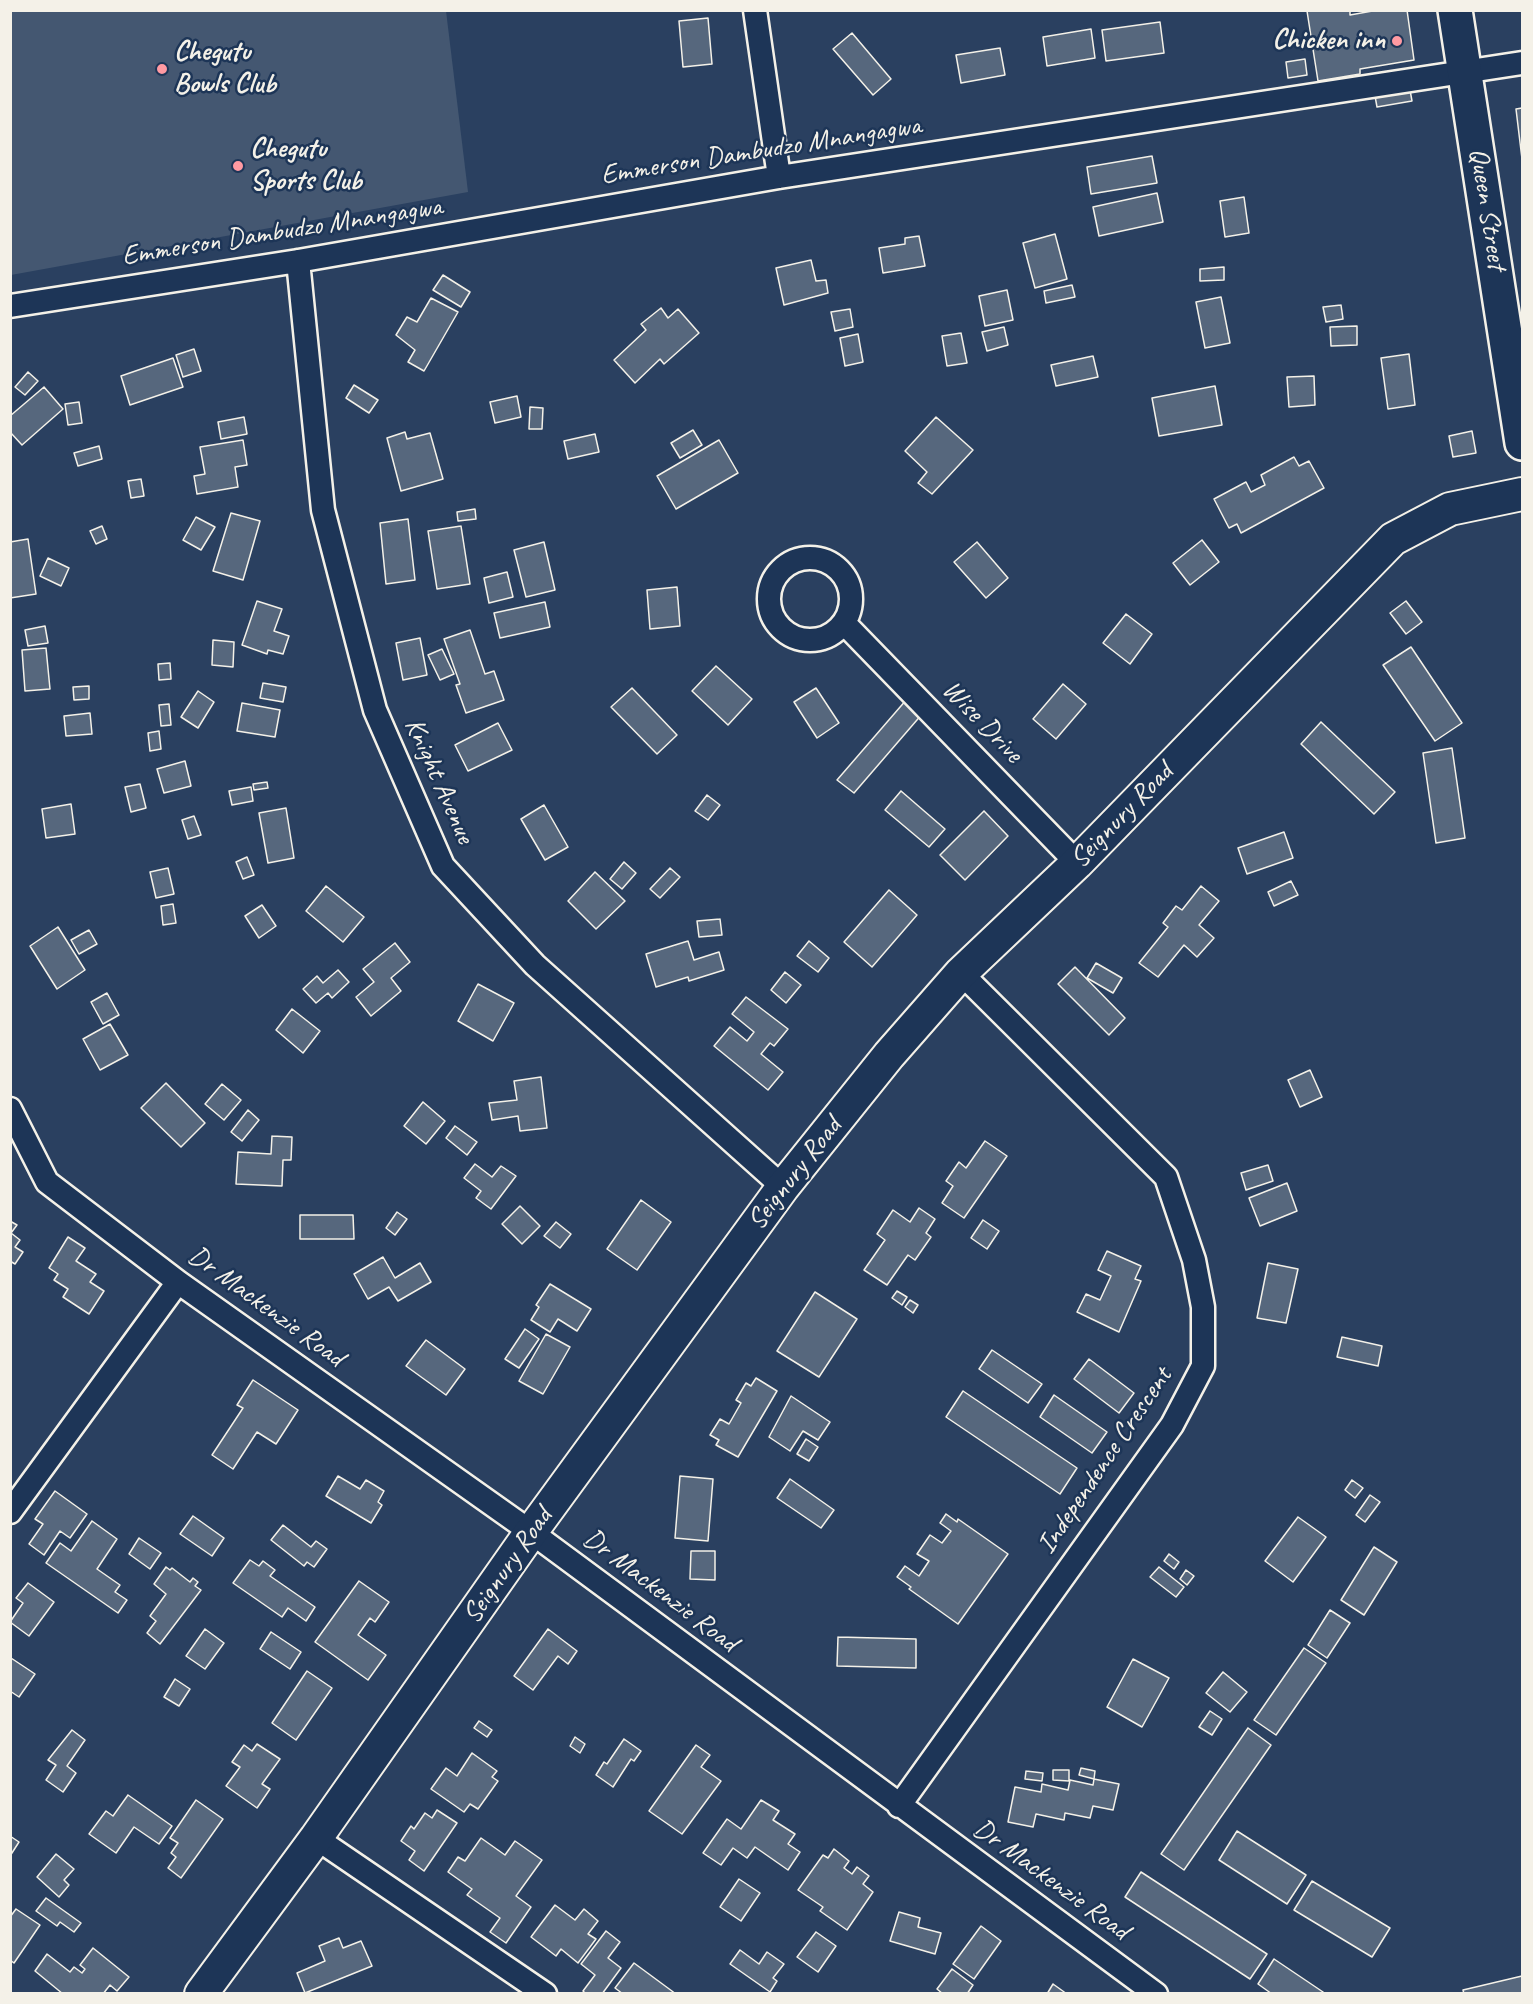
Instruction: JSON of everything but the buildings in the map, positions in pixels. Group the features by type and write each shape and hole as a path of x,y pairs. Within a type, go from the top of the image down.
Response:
{"highway":[{"name":"Queen Street","path":"1455,10 1522,443"}],"main road":[{"name":"Seignury Road","path":"201,1994 316,1838 531,1532 783,1187 889,1055 962,973 1077,863 1393,539 1450,509 1522,494"}],"street":[{"path":"755,10 779,177"},
{"name":"Emmerson Dambudzo Mnangagwa","path":"10,306 298,261 779,177 1522,63"},
{"name":"Knight Avenue","path":"298,261 323,510 375,710 443,866 535,965 783,1187"},
{"name":"Wise Drive","path":"844,623 1077,863"},
{"name":"Independence Crescent","path":"899,1806 1172,1425 1203,1366 1203,1307 1194,1260 1166,1177 962,973"},
{"name":"Dr Mackenzie Road","path":"10,1109 47,1182 178,1282 531,1532 1156,1994"},
{"path":"10,1512 178,1282"},
{"path":"316,1838 545,1994"}],"shaded area":[{"name":"Chegutu Sports Club","path":"11,10 446,11 468,192 11,275"}],"place":[{"name":"Chicken inn","path":"1397,41"},
{"name":"Chegutu Bowls Club","path":"162,69"},
{"name":"Chegutu Sports Club","path":"238,166"}]}
